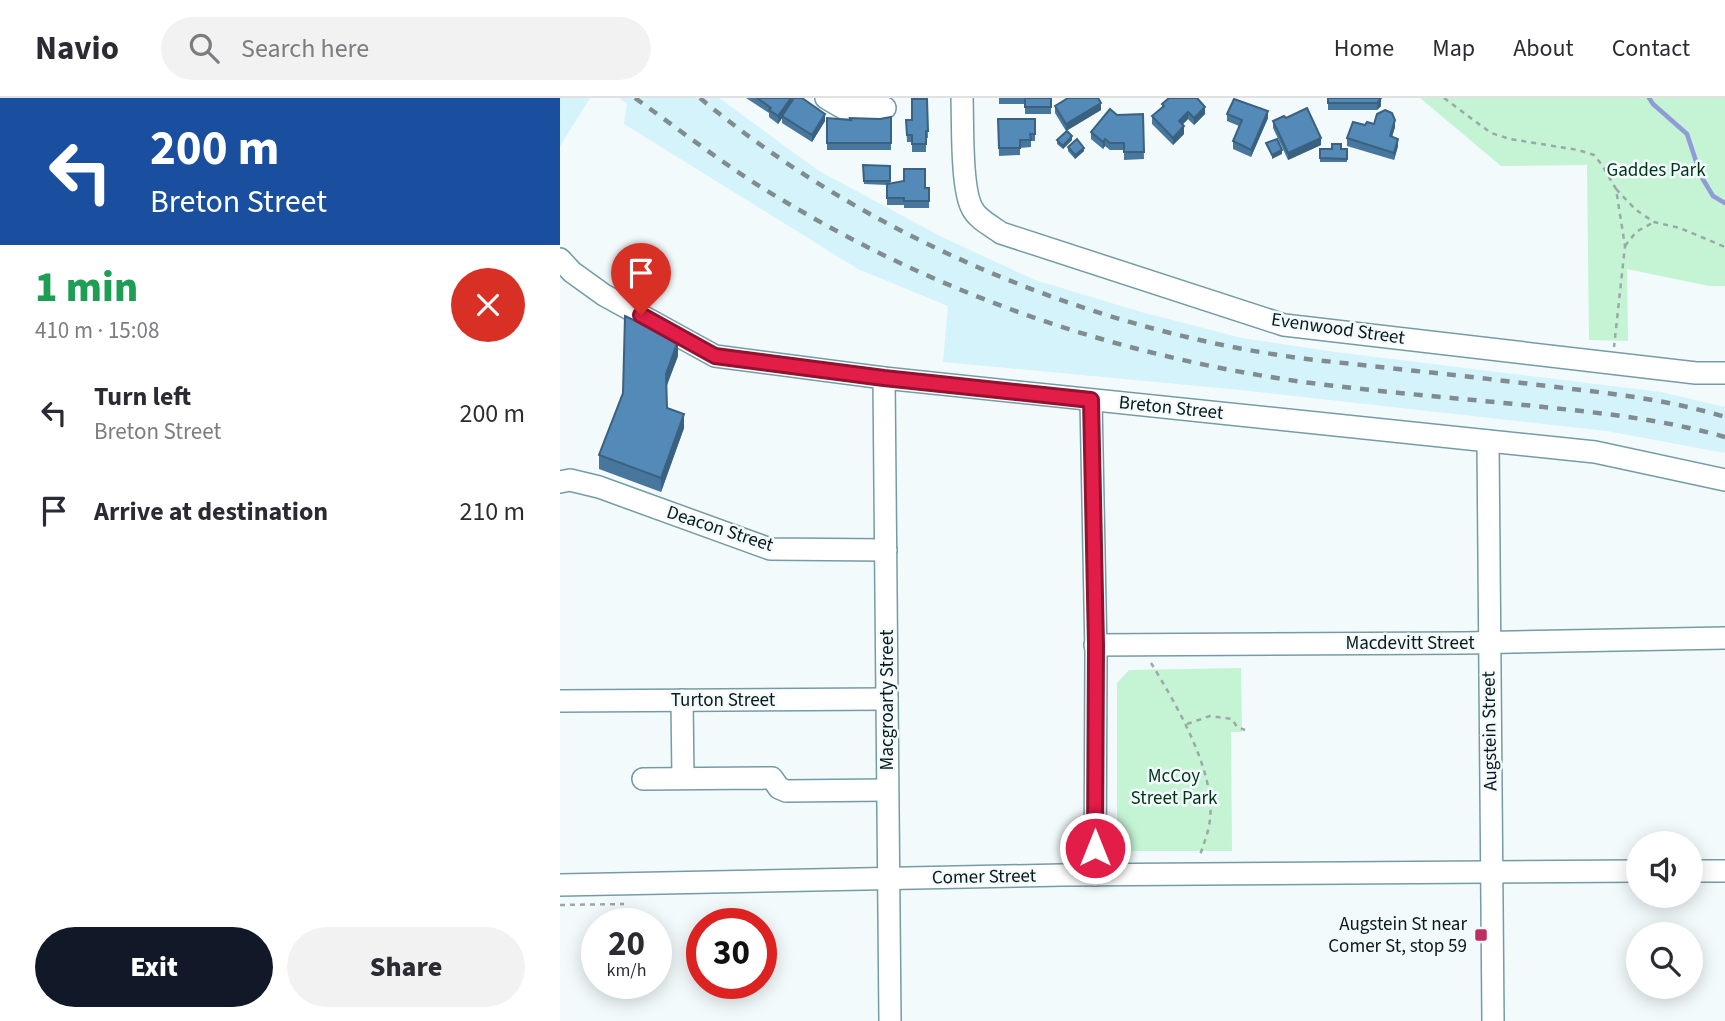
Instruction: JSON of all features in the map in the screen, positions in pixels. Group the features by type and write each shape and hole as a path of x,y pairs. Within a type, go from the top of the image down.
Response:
{"street":[{"path":"826,98 843,108 885,108"},
{"name":"Evenwood Street","path":"962,98 965,171 971,208 1001,233 1284,325 1696,373 1725,373"},
{"name":"Breton Street","path":"560,259 572,272 604,295 715,356 884,378 1595,452 1725,480"},
{"name":"Macgroarty Street","path":"884,378 890,1021"},
{"path":"1091,400 1096,645 1095,875"},
{"name":"Augstein Street","path":"1488,441 1493,1021"},
{"name":"Deacon Street","path":"560,482 570,480 599,487 770,550 886,550"},
{"name":"Macdevitt Street","path":"1096,645 1489,643 1725,638"},
{"name":"Turton Street","path":"560,701 887,699"},
{"path":"682,700 683,778"},
{"path":"643,779 772,778 779,788 786,791 887,790"},
{"path":"1703,871 1725,871"},
{"name":"Comer Street","path":"560,885 1095,875 1626,872"}],"path":[{"path":"1444,98 1491,133 1594,155 1616,189 1636,210 1654,222 1679,228 1725,247"},
{"path":"1612,363 1625,246 1616,189"},
{"path":"1625,246 1636,232 1654,222"},
{"path":"1151,663 1186,724 1205,776 1211,817 1200,855"},
{"path":"1186,724 1210,716 1232,719 1237,727 1245,730"},
{"path":"560,905 624,904"}],"shaded area":[{"path":"560,98 590,98 560,146"},
{"path":"619,98 719,98 819,171 942,237 1035,280 1141,312 1242,338 1661,392 1725,407 1725,453 1607,431 1241,390 943,362 948,306 858,269 624,124 627,104"}],"green space":[{"name":"Gaddes Park","path":"1420,98 1725,98 1725,286 1709,286 1627,269 1628,341 1589,340 1587,165 1501,166"},
{"name":"McCoy Street Park","path":"1241,668 1242,732 1231,732 1232,851 1128,851 1117,843 1117,683 1129,670"}],"building":[{"path":"757,98 791,98 778,116"},
{"path":"794,98 802,98 825,114 812,135 782,116"},
{"path":"1025,98 1051,98 1051,107 1025,107"},
{"path":"1068,98 1098,98 1101,103 1066,124 1055,106"},
{"path":"1169,98 1197,98 1205,107 1194,118 1188,112 1179,121 1184,126 1173,138 1152,116"},
{"path":"1328,98 1381,98 1377,103 1328,103"},
{"path":"912,99 927,99 926,144 912,144 912,135 907,135 906,120 912,120"},
{"path":"1234,99 1268,111 1251,150 1233,141 1242,120 1227,114"},
{"path":"1307,108 1321,138 1288,153 1273,121"},
{"path":"1110,109 1117,115 1143,114 1144,152 1124,152 1124,143 1110,143 1105,139 1103,142 1091,132"},
{"path":"1385,110 1392,113 1395,120 1390,136 1398,139 1394,153 1347,138 1353,122 1374,124 1377,114"},
{"path":"891,117 891,143 827,143 827,118 851,120 850,118"},
{"path":"998,119 1035,119 1035,134 1030,134 1031,140 1020,140 1020,148 999,148"},
{"path":"1067,131 1072,136 1063,146 1057,140"},
{"path":"1077,139 1084,148 1075,155 1068,147"},
{"path":"1277,139 1282,150 1272,155 1266,143"},
{"path":"1332,144 1341,144 1341,149 1347,149 1347,159 1320,158 1320,149 1332,149"},
{"path":"863,165 890,166 890,181 864,181"},
{"path":"904,169 925,169 925,188 929,188 929,201 887,198 887,184 904,181"},
{"path":"625,316 678,341 666,374 667,408 684,414 661,478 599,455 623,393"}],"waterway":[{"path":"1649,98 1687,134 1701,176 1713,196 1725,203"}],"railway":[{"path":"635,98 746,177 845,235 970,294 1100,339 1234,371 1303,382 1618,416 1661,422 1725,437"},
{"path":"700,98 765,148 835,194 909,235 986,270 1065,301 1145,326 1226,346 1307,359 1614,394 1659,401 1725,417"}],"place":[{"name":"Augstein St near Comer St, stop 59","path":"1481,935"}],"route":[{"path":"641,315 715,356 884,378 1091,400 1096,645 1095,848"}]}
